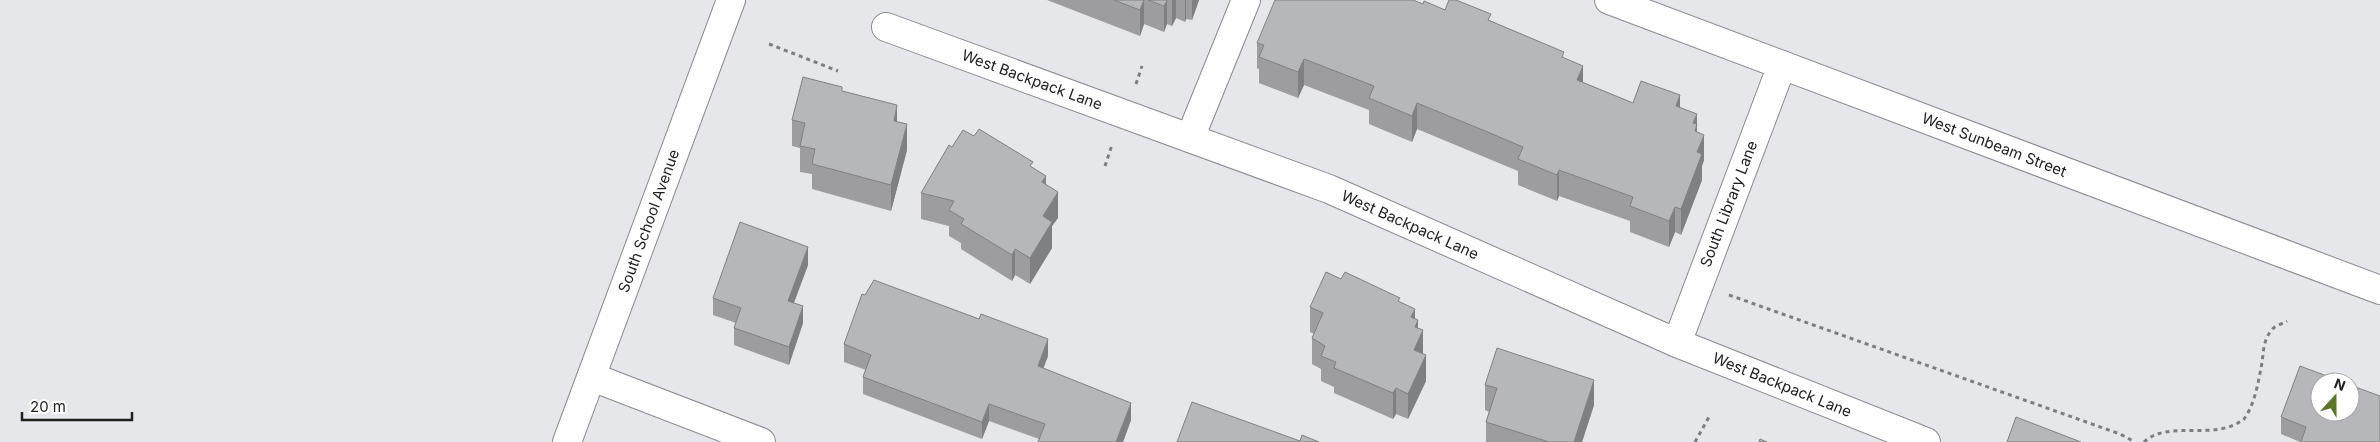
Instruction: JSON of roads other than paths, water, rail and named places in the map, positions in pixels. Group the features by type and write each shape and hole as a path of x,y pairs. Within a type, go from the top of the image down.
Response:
{"street":[{"name":"South School Avenue","path":"567,442 730,0"},
{"path":"1190,138 1246,0"},
{"name":"West Sunbeam Street","path":"1609,0 2380,290"},
{"name":"West Backpack Lane","path":"886,27 1329,189 1677,343 1926,442"},
{"name":"South Library Lane","path":"1677,343 1782,65"},
{"path":"592,378 760,442"}]}
